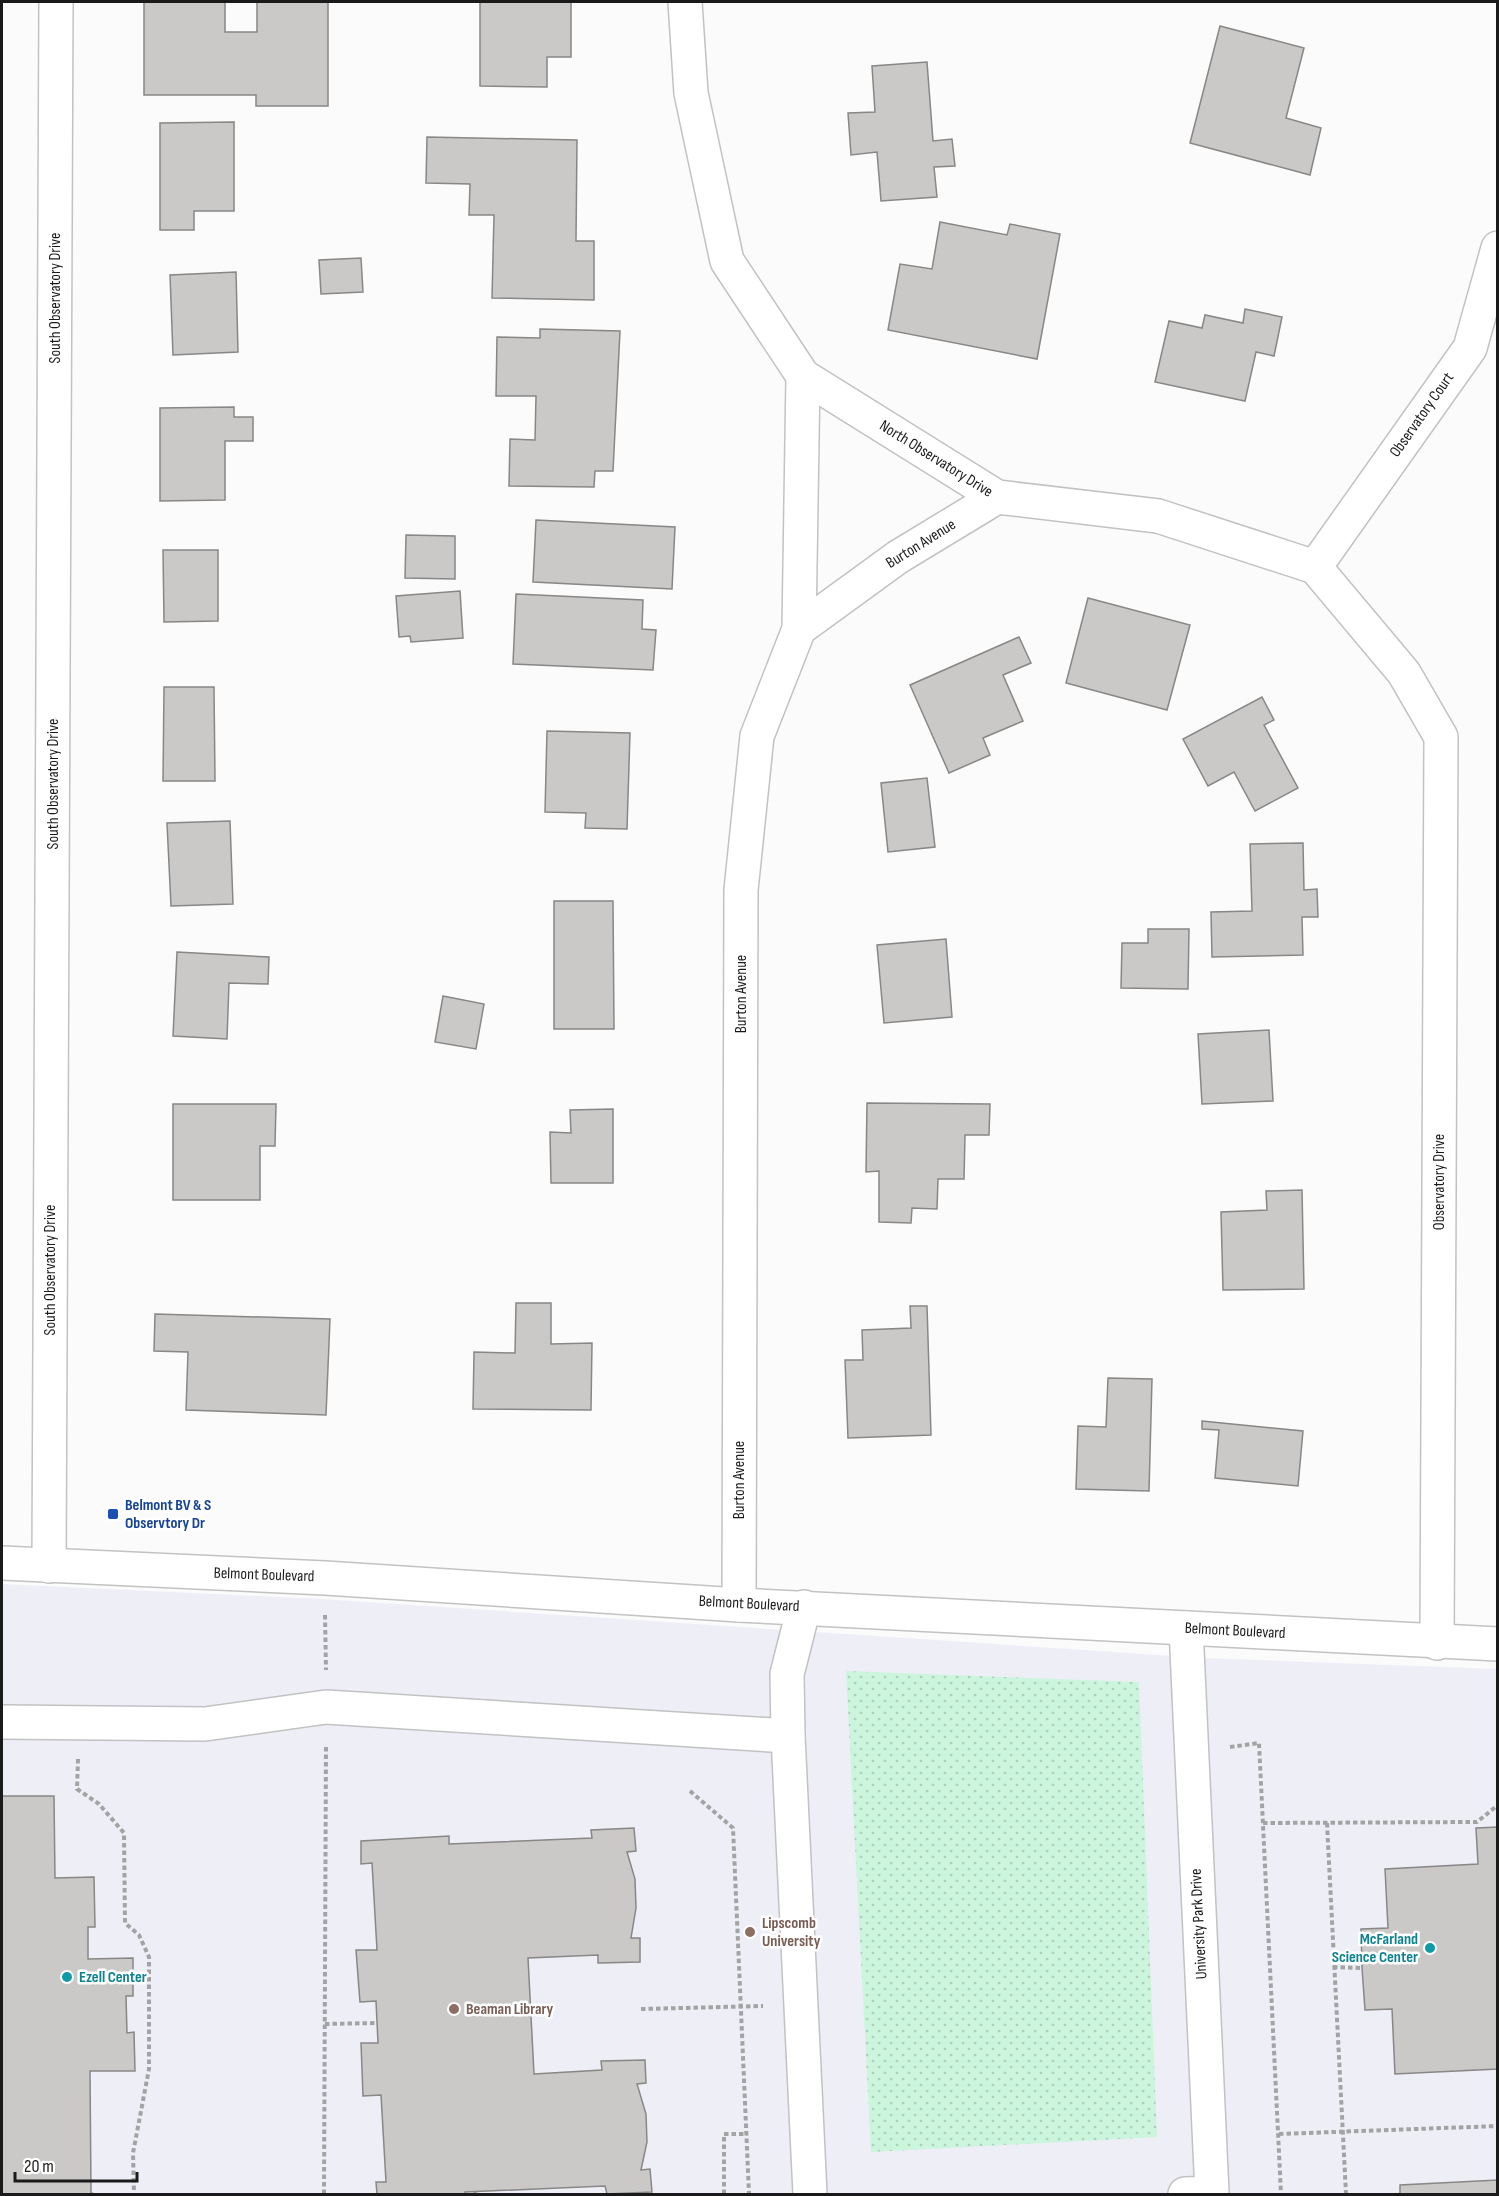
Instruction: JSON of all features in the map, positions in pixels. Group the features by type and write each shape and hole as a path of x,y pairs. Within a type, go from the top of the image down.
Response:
{"street":[{"name":"South Observatory Drive","path":"49,1566 56,2"},
{"name":"North Observatory Drive","path":"685,2 691,93 726,261 803,376 997,497 1158,516 1315,567"},
{"name":"Observatory Court","path":"1315,567 1470,348 1497,248"},
{"path":"799,629 803,376"},
{"name":"Burton Avenue","path":"739,1605 741,890 757,736 799,629 898,557 997,497"},
{"name":"Observatory Drive","path":"1315,567 1404,673 1440,737 1437,1643"},
{"name":"Belmont Boulevard","path":"2,1563 325,1578 739,1605 1437,1643 1497,1644"},
{"path":"804,1607 788,1674 788,1736 810,2194"},
{"name":"University Park Drive","path":"1185,2194 1212,2193 1186,1628"},
{"path":"2,1722 205,1724 326,1707 788,1736"}],"path":[{"path":"324,2194 325,1578"},
{"path":"79,1723 77,1789 99,1804 124,1833 125,1923 140,1935 149,1957 149,2069 133,2153 134,2194"},
{"path":"1226,1747 1259,1743 1281,2194"},
{"path":"690,1791 733,1828 749,2194"},
{"path":"1263,1823 1477,1822 1497,1805"},
{"path":"1327,1823 1346,2194"},
{"path":"1333,1967 1362,1968"},
{"path":"641,2009 800,2005"},
{"path":"325,2024 377,2023"},
{"path":"1279,2134 1497,2126"},
{"path":"724,2194 724,2134 747,2134"}],"shaded area":[{"name":"Lipscomb University","path":"2,1584 322,1599 1203,1658 1497,1669 1497,2194 2,2194"}],"green space":[{"path":"846,1671 1139,1682 1157,2137 871,2152"}],"building":[{"path":"144,2 225,2 225,32 257,32 257,2 328,2 328,106 256,106 256,95 144,95"},
{"path":"480,2 571,2 571,57 547,57 547,87 480,86"},
{"path":"1220,26 1304,48 1286,118 1321,128 1310,175 1190,143"},
{"path":"927,62 933,141 952,139 955,166 934,167 937,197 881,201 877,152 851,155 848,113 875,112 872,66"},
{"path":"234,122 234,211 194,211 194,230 160,230 160,123"},
{"path":"427,137 577,140 576,241 594,241 594,300 492,298 494,215 469,215 470,184 426,183"},
{"path":"940,222 1007,235 1010,224 1060,234 1037,359 888,330 900,264 932,269"},
{"path":"361,258 363,292 321,294 319,260"},
{"path":"236,272 238,352 173,355 170,275"},
{"path":"1245,309 1282,317 1274,356 1256,352 1245,401 1155,382 1169,321 1202,328 1205,315 1243,323"},
{"path":"540,329 620,331 613,471 595,471 594,487 509,486 510,439 535,440 536,396 496,396 497,337 540,338"},
{"path":"234,407 234,417 253,417 253,441 225,441 225,500 160,501 160,408"},
{"path":"536,520 675,527 672,589 533,582"},
{"path":"406,535 455,536 455,579 405,578"},
{"path":"163,550 218,550 218,621 164,622"},
{"path":"460,591 463,638 411,642 410,636 399,637 396,596"},
{"path":"516,594 643,600 642,629 656,630 653,670 513,664"},
{"path":"1088,598 1190,625 1167,710 1066,683"},
{"path":"1019,637 1031,663 1003,675 1023,721 983,738 990,755 949,773 910,685"},
{"path":"164,687 214,687 215,781 163,781"},
{"path":"1262,697 1274,720 1264,725 1298,788 1255,811 1234,772 1208,786 1183,739"},
{"path":"547,731 630,733 627,829 585,828 586,813 545,812"},
{"path":"927,778 935,847 888,852 881,783"},
{"path":"230,821 233,904 171,906 167,823"},
{"path":"1303,843 1304,890 1317,889 1318,917 1302,917 1303,955 1212,957 1211,912 1252,911 1250,844"},
{"path":"554,901 613,901 614,1029 554,1029"},
{"path":"1148,929 1189,929 1188,989 1121,988 1122,943 1148,943"},
{"path":"946,939 952,1017 884,1023 877,945"},
{"path":"177,952 269,957 268,984 229,983 227,1039 173,1036"},
{"path":"443,996 484,1004 476,1049 435,1042"},
{"path":"1269,1030 1273,1101 1202,1104 1198,1034"},
{"path":"867,1103 990,1104 989,1135 965,1135 964,1179 938,1179 937,1209 912,1208 911,1223 879,1222 879,1171 866,1172"},
{"path":"173,1104 276,1104 275,1146 260,1146 260,1200 173,1200"},
{"path":"613,1109 613,1183 551,1183 550,1132 571,1133 570,1110"},
{"path":"1302,1190 1304,1289 1223,1290 1221,1212 1267,1210 1266,1191"},
{"path":"516,1303 551,1303 551,1344 592,1343 591,1410 473,1409 474,1352 515,1353"},
{"path":"910,1306 927,1306 931,1435 848,1438 845,1360 863,1360 862,1330 911,1328"},
{"path":"155,1314 330,1319 326,1415 186,1410 188,1352 154,1351"},
{"path":"1108,1378 1152,1379 1149,1491 1076,1489 1078,1426 1106,1427"},
{"path":"1202,1421 1303,1431 1298,1486 1215,1478 1219,1430 1202,1429"},
{"name":"Ezell Center","path":"2,1796 54,1796 55,1878 94,1877 95,1927 88,1927 88,1959 133,1958 133,1996 126,1996 127,2033 134,2032 135,2071 90,2071 91,2193 95,2194 2,2194"},
{"name":"McFarland Science Center","path":"1498,1827 1498,2069 1395,2074 1392,2009 1365,2010 1362,1968 1361,1929 1388,1928 1385,1869 1478,1864 1476,1828"},
{"name":"Beaman Library","path":"634,1828 636,1851 627,1852 635,1879 636,1908 631,1938 640,1938 640,1962 598,1963 598,1955 528,1958 534,2074 602,2070 601,2061 645,2060 646,2083 637,2084 646,2114 647,2142 641,2170 650,2169 652,2192 607,2194 605,2186 465,2192 465,2194 377,2194 376,2182 386,2182 381,2095 363,2096 361,2043 378,2043 376,2001 360,2002 356,1950 377,1950 372,1863 361,1864 361,1841 449,1836 449,1844 592,1838 591,1830"},
{"path":"1498,2180 1498,2194 1400,2194 1400,2185"}],"place":[{"name":"Belmont BV & S Observtory Dr","path":"113,1514"},
{"name":"Lipscomb University","path":"750,1932"},
{"name":"McFarland Science Center","path":"1430,1948"},
{"name":"Ezell Center","path":"67,1977"},
{"name":"Beaman Library","path":"454,2009"}]}
